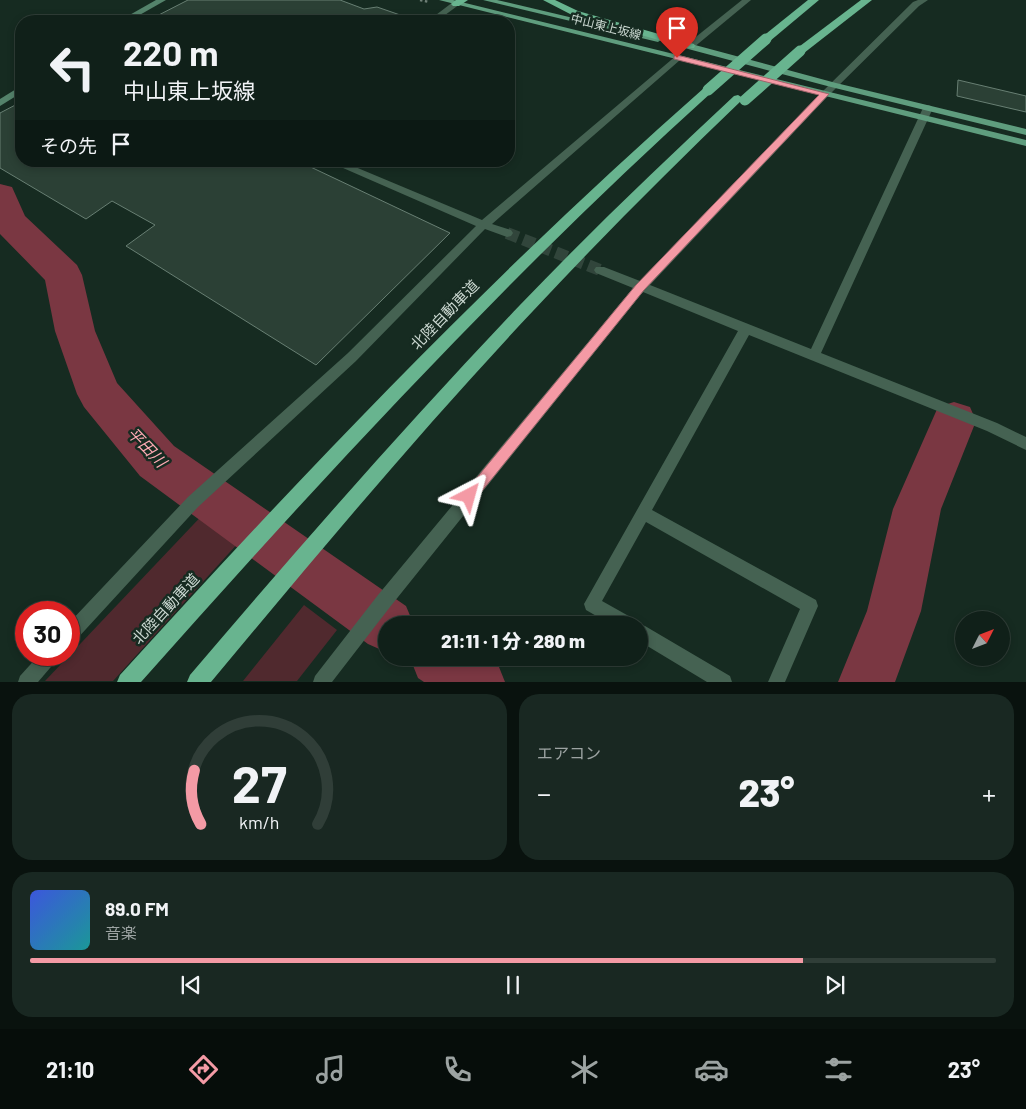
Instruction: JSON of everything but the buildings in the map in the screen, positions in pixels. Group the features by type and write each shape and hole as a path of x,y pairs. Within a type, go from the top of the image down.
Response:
{"highway":[{"path":"548,0 575,13 690,46"},
{"path":"764,38 801,0"},
{"name":"北陸自動車道","path":"127,682 336,456 582,204 764,38 814,0"},
{"path":"796,50 867,0"},
{"path":"197,682 372,479 536,298 610,224 834,12"}],"main road":[{"name":"中山東上坂線","path":"443,0 459,1 513,15"},
{"name":"中山東上坂線","path":"487,0 690,46 829,90"},
{"name":"中山東上坂線","path":"515,16 677,58 829,90 925,113 1026,132"},
{"name":"中山東上坂線","path":"925,113 1026,143"}],"street":[{"path":"134,15 162,0"},
{"path":"690,46 747,0"},
{"path":"321,682 384,601 640,288 829,90 916,4 924,0"},
{"path":"440,15 459,1"},
{"path":"80,623 192,502 217,482 352,357 483,225 677,58"},
{"path":"0,103 15,93"},
{"path":"814,355 925,113"},
{"path":"346,167 483,225 508,233"},
{"path":"600,270 640,288 746,328 992,427 1026,444"},
{"path":"613,616 592,604 746,328"},
{"path":"643,513 810,606 776,682"},
{"path":"648,637 724,682"},
{"path":"26,682 40,666"}],"shaded area":[{"path":"210,507 249,531 113,681 45,681 59,666 80,666 80,644"},
{"path":"304,605 337,630 297,681 243,681"}],"waterway":[{"name":"平田川","path":"0,195 9,222 63,275 75,331 99,394 157,461 378,619"},
{"path":"866,682 894,611 917,509 954,421"},
{"name":"平田川","path":"451,666 477,682"}],"tunnel":[{"path":"507,233 600,270"}],"route":[{"path":"469,496 640,288 825,94 677,58"}]}
